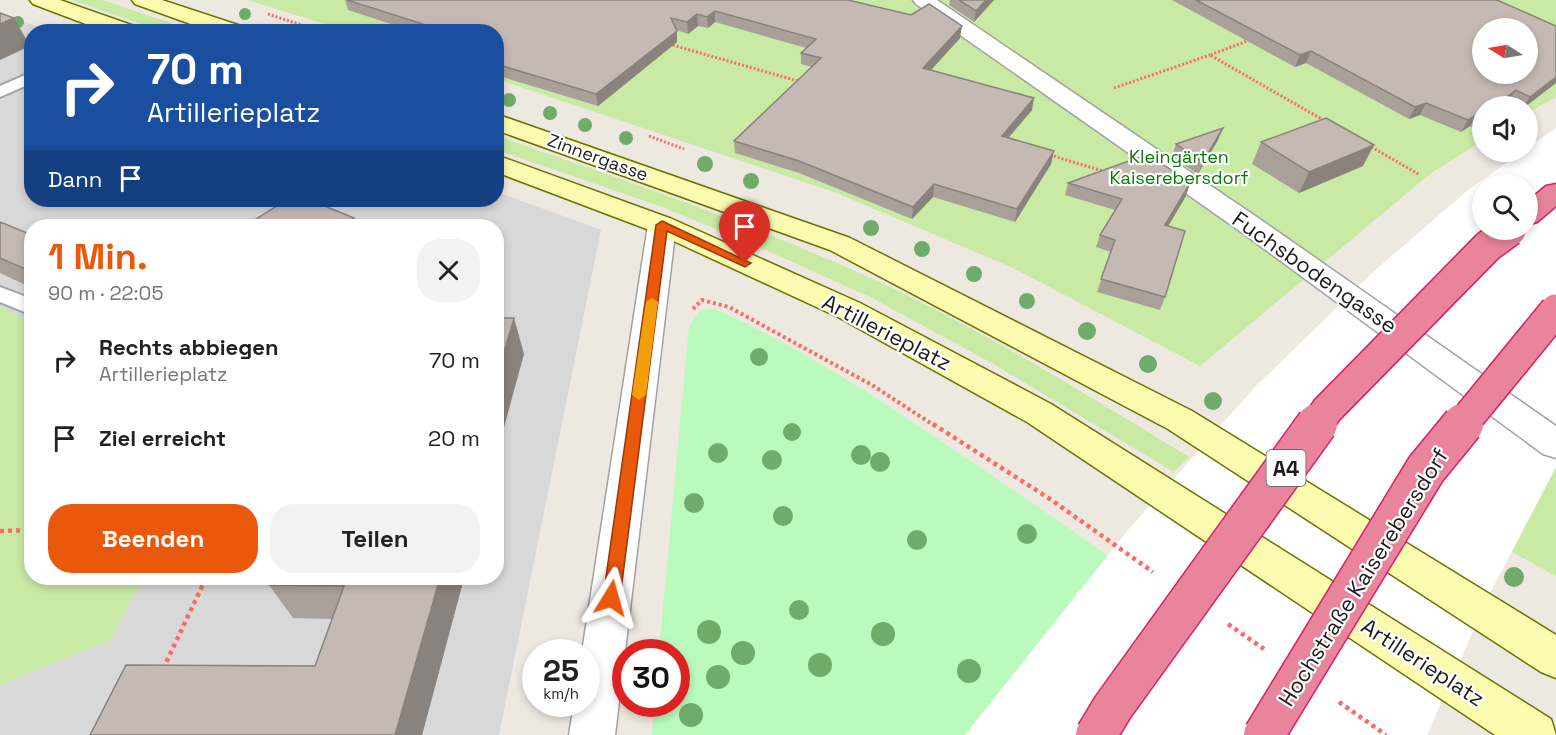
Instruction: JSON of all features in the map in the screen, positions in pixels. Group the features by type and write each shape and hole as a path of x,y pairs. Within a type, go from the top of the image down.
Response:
{"highway":[{"path":"1538,207 1556,192"},
{"name":"A4","path":"1096,735 1113,707 1328,410 1496,240"},
{"name":"Hochstraße Kaiserebersdorf","path":"1264,735 1426,469 1556,310"}],"main road":[{"path":"40,0 107,24"},
{"path":"142,0 212,24"},
{"name":"Zinnergasse","path":"504,124 840,244 1180,420 1556,658"},
{"name":"Zinnergasse","path":"504,166 662,225"},
{"name":"Artillerieplatz","path":"662,225 849,310 1039,413 1536,735"}],"street":[{"name":"Fuchsbodengasse","path":"922,0 1173,172 1556,444"},
{"path":"592,735 662,225"}],"lane":[{"path":"0,92 24,81"},
{"path":"0,294 24,305"}],"path":[{"path":"268,14 299,24"},
{"path":"1071,102 1259,37"},
{"path":"661,42 807,84"},
{"path":"1210,55 1330,124"},
{"path":"1360,141 1420,175"},
{"path":"1044,154 1124,177 1146,178 1173,172"},
{"path":"689,313 702,300 716,302 803,346 872,385 976,450 1158,575"},
{"path":"0,531 24,530"},
{"path":"161,673 203,585"},
{"path":"1224,622 1272,655"},
{"path":"1329,695 1386,735"}],"shaded area":[{"path":"0,13 31,24 24,24 24,207 504,207 504,195 601,230 499,735 0,735"}],"green space":[{"path":"72,0 103,0 173,24 141,24"},
{"name":"Kleingärten Kaiserebersdorf","path":"248,0 1556,0 1556,97 1538,107 1538,96 1472,96 1472,147 1431,173 1200,366 1011,267 834,192 504,81 504,24 325,24"},
{"path":"504,138 723,217 857,272 984,336 1189,457 1174,472 990,362 870,297 665,208 504,152"},
{"path":"0,306 24,318 24,585 139,585 110,640 0,685"},
{"path":"713,308 749,325 889,406 1037,506 1363,735 652,735 653,717 690,717 690,639 660,639 689,326 700,311"},
{"path":"1556,467 1556,576 1512,552"}],"pier":[{"path":"1556,128 1556,467 1490,593 1427,735 965,735 1128,530 1254,388 1373,272 1472,187 1472,240 1538,240 1538,174 1491,174 1508,162 1538,162 1538,140"}],"building":[{"path":"347,0 848,0 911,15 929,4 962,26 923,68 1034,98 1002,136 1054,151 1017,209 934,184 913,207 799,161 734,141 821,58 801,53 816,39 715,11 707,17 697,14 687,22 671,18 677,31 596,94 504,66 504,24 423,24"},
{"path":"959,0 986,0 976,11"},
{"path":"1196,0 1497,0 1538,18 1472,18 1472,84 1538,84 1538,18 1556,26 1556,77 1531,96 1516,90 1508,96 1472,96 1472,117 1468,120 1426,103 1415,107 1311,51 1300,55"},
{"path":"0,13 14,18 0,24"},
{"path":"1326,118 1374,145 1309,172 1261,142"},
{"path":"1223,128 1203,162 1176,144"},
{"path":"1148,154 1190,183 1165,225 1185,231 1165,297 1101,279 1115,240 1100,235 1122,199 1068,183"},
{"path":"275,207 327,207 354,218 352,219 256,219"},
{"path":"0,222 24,232 24,268 0,258"},
{"path":"504,318 514,318 504,352"},
{"path":"269,585 438,585 395,735 90,735 126,665 315,666 344,586"}],"slow traffic":[{"path":"639,395 652,302"}],"route":[{"path":"611,598 662,225 745,263"}]}
